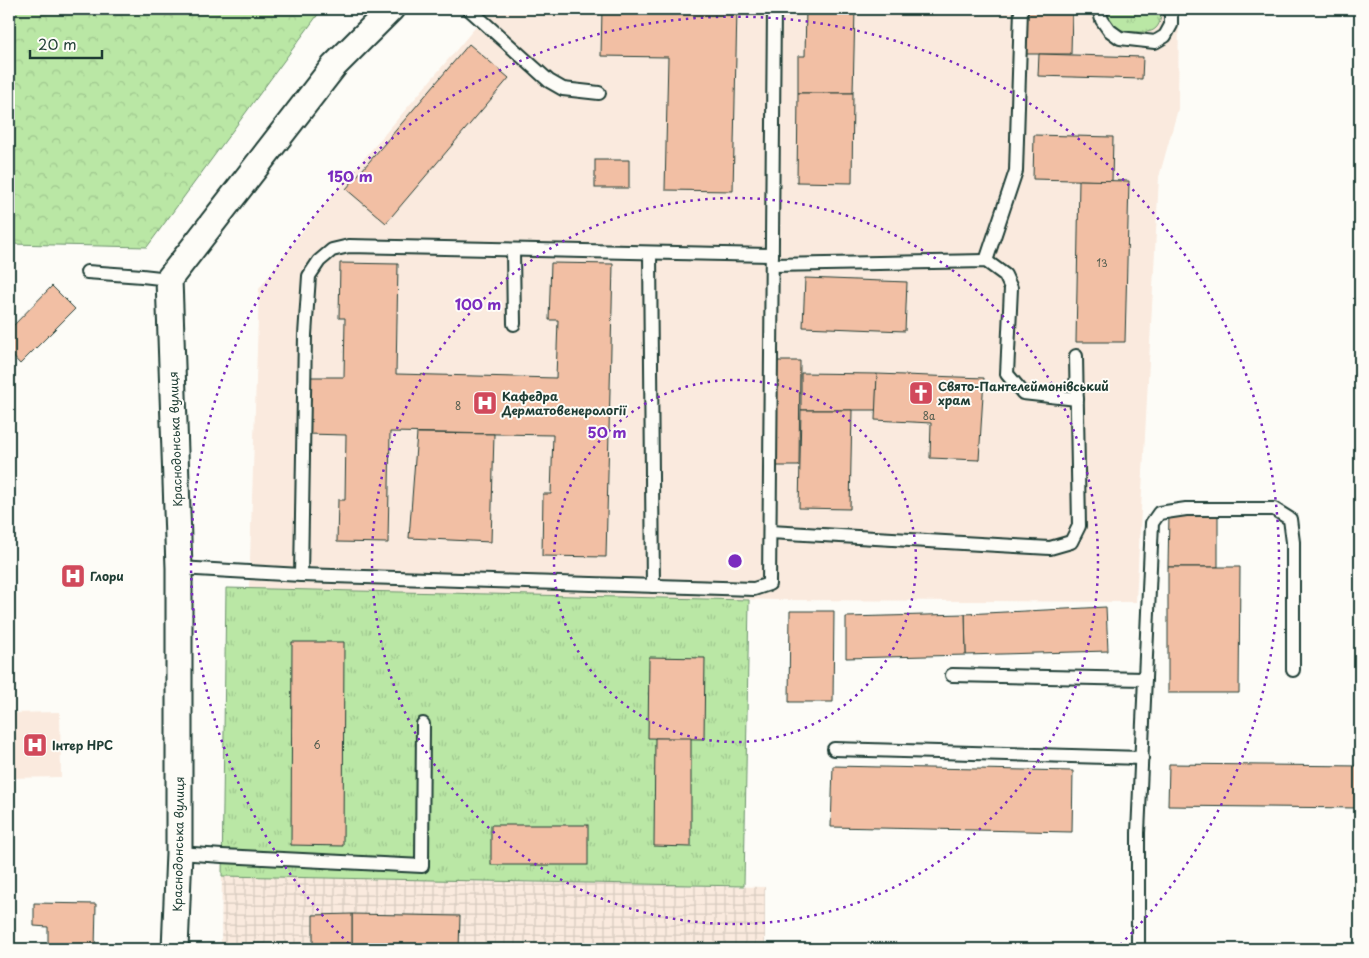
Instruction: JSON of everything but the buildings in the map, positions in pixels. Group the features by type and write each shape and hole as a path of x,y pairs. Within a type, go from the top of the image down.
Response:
{"street":[{"path":"169,279 334,66 391,9"},
{"name":"Краснодонська вулиця","path":"169,279 180,568 180,853 175,949"}],"lane":[{"path":"469,9 549,81 563,89 599,93"},
{"path":"180,568 300,575 754,590 769,584 774,9"},
{"path":"986,261 1016,171 1020,9"},
{"path":"1099,9 1102,20 1109,30 1120,38 1155,42 1166,36 1171,25 1171,9"},
{"path":"300,575 305,335 309,276 318,261 332,250 349,246 650,253 772,260 986,261 1005,275 1012,288 1007,374 1023,393 1077,399"},
{"path":"513,251 514,324"},
{"path":"650,253 653,586"},
{"path":"87,272 169,279"},
{"path":"770,532 1050,548 1071,542 1079,526 1076,356"},
{"path":"1138,949 1138,833 1152,523 1159,513 1186,509 1274,509 1290,519 1292,542 1292,670"},
{"path":"952,675 1145,679"},
{"path":"180,853 422,866 423,724"},
{"path":"834,748 1142,758"}],"shaded area":[{"path":"491,9 1179,9 1178,109 1159,177 1136,602 778,600 249,589 259,289 300,234"},
{"name":"Інтер НРС","path":"60,712 61,777 9,778 9,713"},
{"path":"222,876 765,887 765,949 221,949"}],"green space":[{"path":"9,9 322,9 147,247 9,244"},
{"path":"1107,9 1161,9 1160,19 1156,28 1147,32 1131,32 1112,24 1107,15"},
{"path":"226,588 749,600 744,886 222,876"}],"place":[{"name":"Свято-Пантелеймонівський храм","path":"921,393"},
{"name":"Кафедра Дерматовенерології","path":"485,403"},
{"name":"Глори","path":"73,576"},
{"name":"Інтер НРС","path":"35,745"}]}
